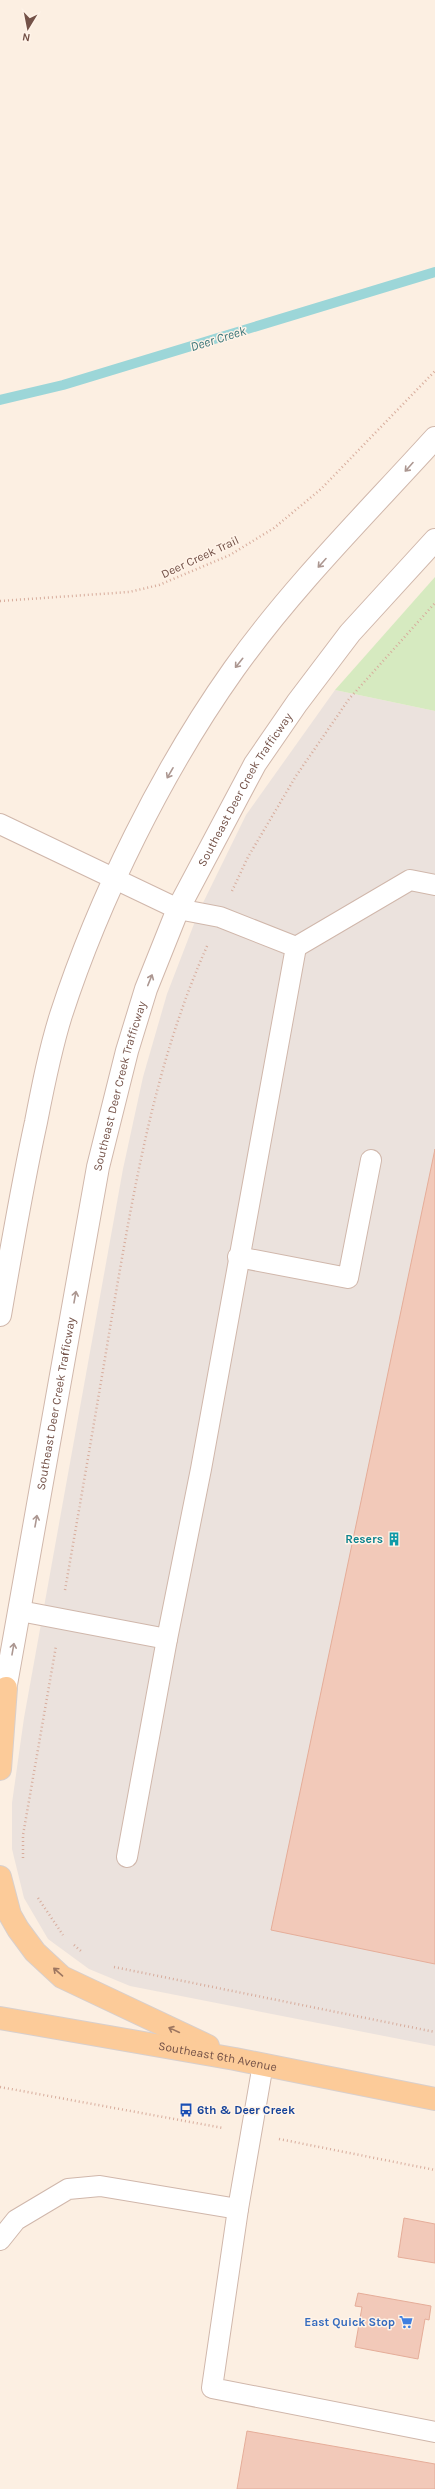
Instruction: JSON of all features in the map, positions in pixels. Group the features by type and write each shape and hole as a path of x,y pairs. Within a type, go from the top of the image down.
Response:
{"main road":[{"path":"0,1769 6,1688"},
{"path":"0,1877 10,1915 18,1929 35,1952 62,1977 235,2059"},
{"name":"Southeast 6th Avenue","path":"0,2018 263,2064 435,2099"}],"street":[{"path":"0,1315 19,1200 61,1016 84,953 114,880 147,813 234,669 296,592 435,438"},
{"name":"Southeast Deer Creek Trafficway","path":"0,1714 20,1611 98,1167 129,1044 146,989 178,909 255,764 297,703 350,633 435,540"}],"lane":[{"path":"0,824 114,880 178,909 220,917 296,947"},
{"path":"128,1857 167,1639 201,1469 238,1257 296,947 410,880 435,885"},
{"path":"238,1257 348,1278 370,1160"},
{"path":"20,1611 167,1639"},
{"path":"263,2064 238,2209 212,2388 435,2432"},
{"path":"0,2240 16,2220 68,2189 100,2186 238,2209"}],"path":[{"name":"Deer Creek Trail","path":"0,601 129,592 159,585 230,555 274,528 321,489 435,371"},
{"path":"25,1866 22,1851 23,1835 132,1202 156,1091 195,972 248,857 296,776 349,700 435,603"},
{"path":"35,1893 51,1921 64,1937"},
{"path":"70,1942 86,1955"},
{"path":"107,1966 435,2032"},
{"path":"0,2087 435,2170"}],"shaded area":[{"path":"335,690 435,711 435,2046 130,1986 89,1969 48,1939 24,1898 12,1849 12,1803 24,1718 123,1169 143,1077 167,994 199,911 246,815"}],"green space":[{"path":"435,577 435,711 335,690"}],"building":[{"name":"Resers","path":"435,1149 435,1964 271,1930"},
{"path":"404,2218 435,2224 435,2263 398,2257"},
{"path":"358,2293 431,2306 429,2320 425,2319 418,2359 355,2347 362,2307 355,2306"},
{"path":"247,2431 435,2464 435,2489 237,2489"}],"waterway":[{"name":"Deer Creek","path":"0,400 63,385 435,272"}],"place":[{"name":"Resers","path":"394,1539"},
{"name":"6th & Deer Creek","path":"186,2110"},
{"name":"East Quick Stop","path":"406,2322"}]}
